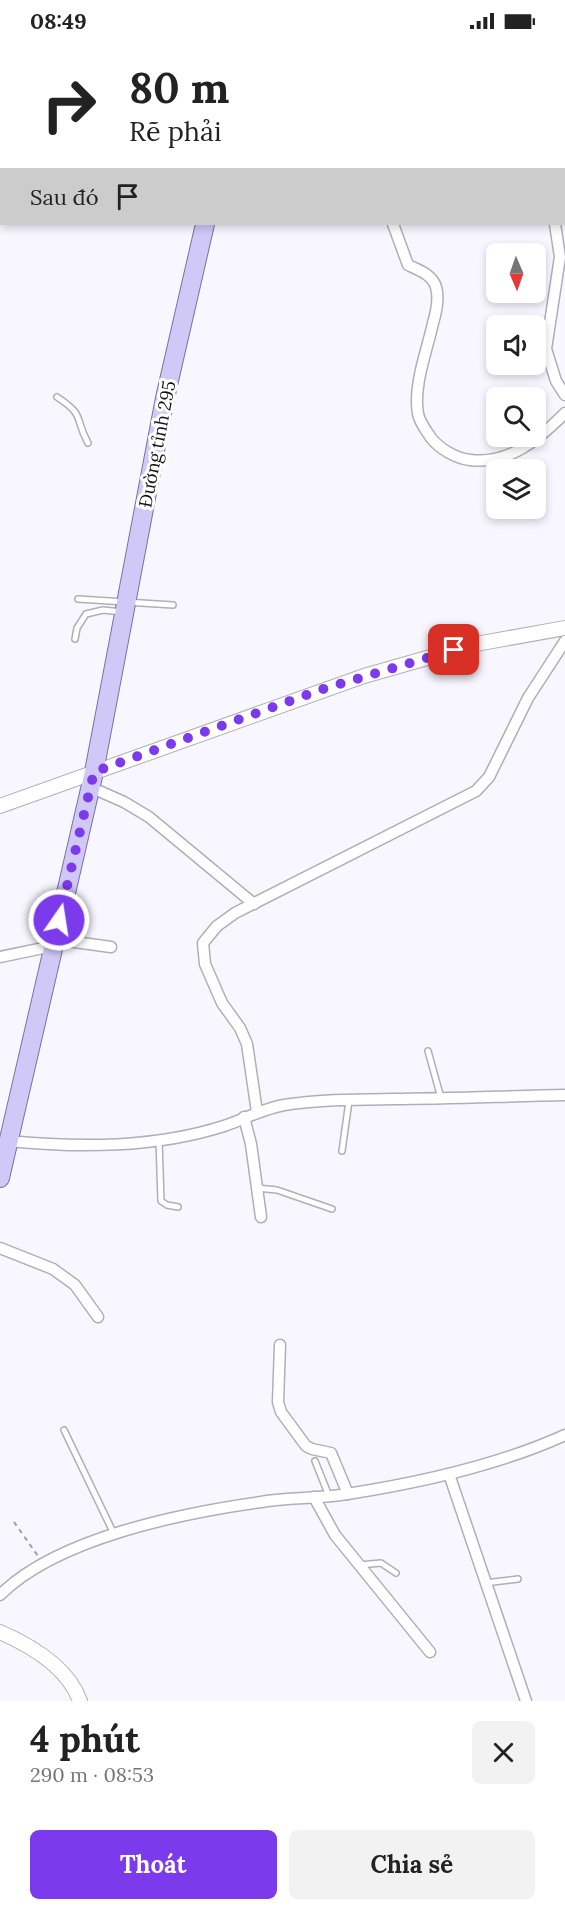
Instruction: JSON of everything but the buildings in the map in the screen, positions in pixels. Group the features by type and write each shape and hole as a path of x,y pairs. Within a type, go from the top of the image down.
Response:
{"main road":[{"name":"Đường tỉnh 295","path":"0,1178 92,779 165,398 205,225"}],"street":[{"path":"393,225 408,266 426,274 437,289 435,314 417,396 418,414 422,425 438,447 466,459 488,461 516,452 544,435 565,413"},
{"path":"555,225 563,257 546,349 556,381 565,395"},
{"path":"0,806 92,779 323,689 476,644 565,628"},
{"path":"256,1112 247,1044 240,1028 222,1003 205,964 202,954 203,944 217,926 235,913 476,791 489,777 528,698 565,641"},
{"path":"92,779 149,817 254,904"},
{"path":"0,957 54,944 60,940 111,947"},
{"path":"8,1141 56,1146 106,1145 159,1140 224,1126 256,1112 285,1105 350,1099 565,1095"},
{"path":"244,1117 261,1216"},
{"path":"0,1248 60,1274 75,1285 98,1317"},
{"path":"280,1345 278,1402 281,1412 306,1446 331,1453 348,1494"},
{"path":"0,1596 30,1571 57,1555 114,1535 190,1515 261,1502 348,1494 449,1473 565,1435"},
{"path":"449,1473 526,1701"},
{"path":"314,1497 335,1535 429,1652"},
{"path":"0,1632 48,1658 74,1685 80,1701"}],"lane":[{"path":"57,397 77,411 83,434 88,443"},
{"path":"78,599 125,607"},
{"path":"75,639 77,628 86,614 125,607 173,605"},
{"path":"428,1051 441,1098"},
{"path":"342,1151 350,1099"},
{"path":"159,1140 161,1201 166,1206 178,1207"},
{"path":"257,1188 277,1190 332,1209"},
{"path":"64,1430 114,1535"},
{"path":"315,1461 330,1496"},
{"path":"359,1565 381,1563 396,1573"},
{"path":"485,1583 518,1579"}],"path":[{"path":"14,1522 43,1563"}],"route":[{"path":"59,920 94,772 323,689 454,650"}]}
